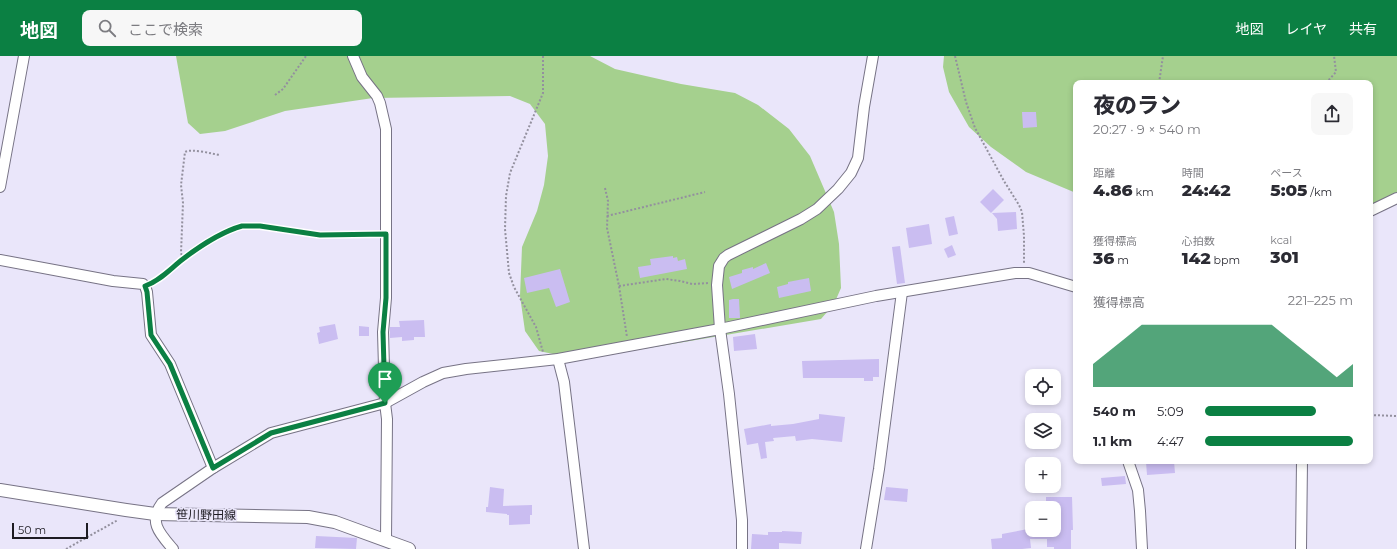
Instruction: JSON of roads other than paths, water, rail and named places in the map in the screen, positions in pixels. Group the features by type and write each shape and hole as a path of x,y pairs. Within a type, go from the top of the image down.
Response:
{"street":[{"path":"0,187 24,56"},
{"path":"354,56 362,77 379,100 386,129 386,298 383,332 385,403 387,419 386,540"},
{"path":"742,549 742,520 729,394 720,329 717,282 718,268 724,258 801,219 816,209 851,173 858,158 864,107 873,56"},
{"path":"1373,210 1397,198"},
{"path":"0,260 113,281 142,284 145,286 147,292 151,335 170,364 213,468"},
{"path":"173,549 160,534 155,514 162,503 213,468 271,433 385,403 443,373 558,359 720,329 857,299 1024,272 1073,285"},
{"path":"866,549 879,469 902,292"},
{"path":"558,359 564,382 584,549"},
{"path":"1129,464 1138,490 1142,549"},
{"path":"1301,549 1302,464"},
{"name":"笹川野田線","path":"0,490 155,514 308,517 335,522 408,549"}]}
